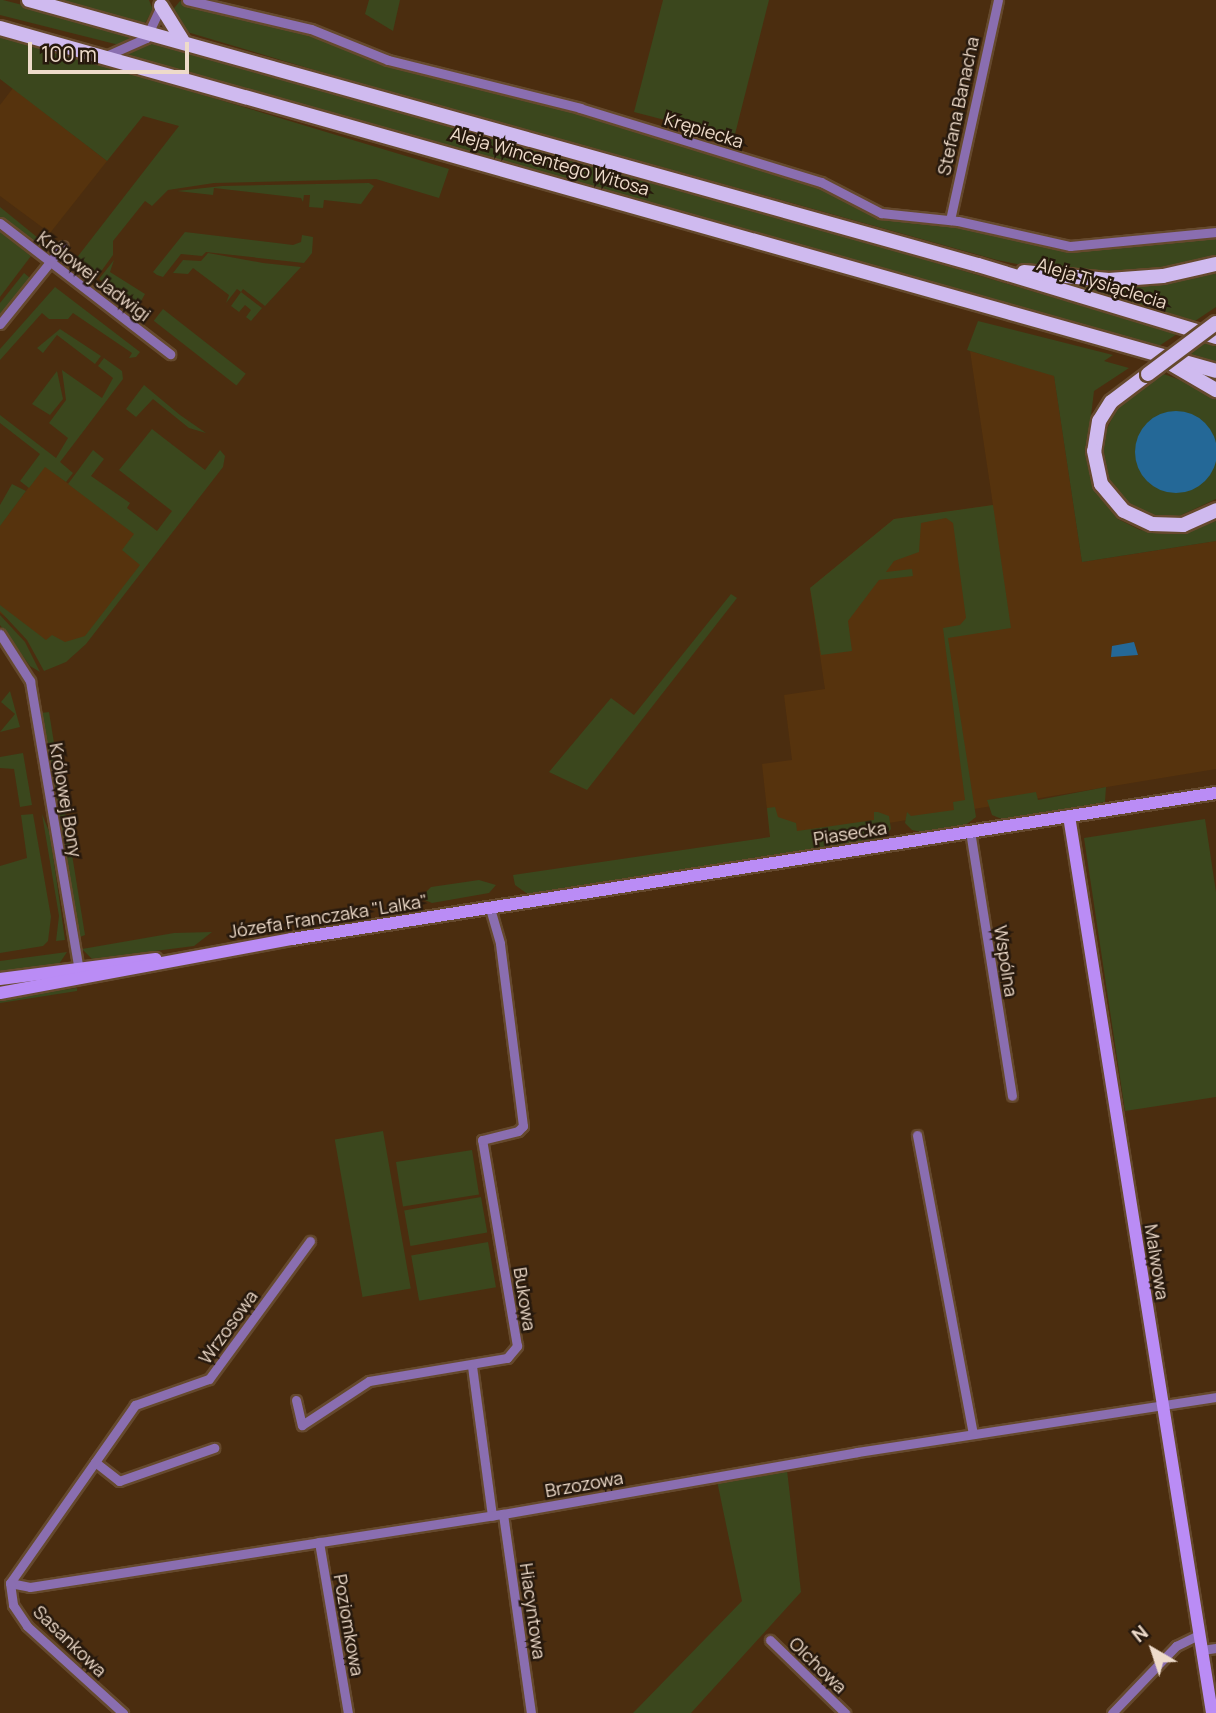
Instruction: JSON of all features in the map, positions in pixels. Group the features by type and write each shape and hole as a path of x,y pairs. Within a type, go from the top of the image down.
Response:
{"main road":[{"name":"Aleja Wincentego Witosa","path":"29,0 978,265"},
{"path":"161,3 165,19 183,41"},
{"name":"Aleja Wincentego Witosa","path":"0,28 108,55 1140,350"},
{"path":"978,265 1097,280 1163,276 1216,264"},
{"name":"Aleja Tysiąclecia","path":"978,265 1216,337"},
{"path":"1216,323 1111,402 1099,421 1094,452 1101,484 1124,511 1152,524 1183,525 1216,510"},
{"path":"1140,350 1216,371"},
{"path":"1140,350 1216,390"}],"street":[{"name":"Krępiecka","path":"187,0 311,29 388,60 580,108 821,182 881,213 950,220 1070,246 1216,232"},
{"name":"Stefana Banacha","path":"950,220 998,0"},
{"path":"108,55 134,47 151,33 161,3"},
{"name":"Królowej Jadwigi","path":"0,223 170,354"},
{"path":"0,324 63,246"},
{"name":"Królowej Bony","path":"0,634 30,681 80,981"},
{"name":"Piasecka","path":"490,908 1216,793"},
{"name":"Malwowa","path":"1069,816 1212,1713"},
{"name":"Wspólna","path":"970,831 1012,1096"},
{"name":"Józefa Franczaka \"Lalka\"","path":"0,979 78,967 171,959 490,908"},
{"name":"Bukowa","path":"296,1400 302,1425 369,1381 507,1358 517,1346 482,1140 519,1131 523,1126 500,943 490,908"},
{"name":"Józefa Franczaka \"Lalka\"","path":"0,993 80,981 171,959"},
{"path":"917,1135 972,1434"},
{"name":"Wrzosowa","path":"9,1583 135,1405 209,1379 310,1241"},
{"path":"471,1366 492,1516"},
{"name":"Brzozowa","path":"9,1583 30,1587 492,1516 972,1434 1216,1396"},
{"path":"94,1462 119,1481 214,1448"},
{"name":"Hiacyntowa","path":"503,1514 531,1713"},
{"name":"Poziomkowa","path":"319,1542 348,1713"},
{"name":"Sasankowa","path":"9,1583 13,1605 27,1626 123,1713"},
{"path":"1112,1713 1176,1646 1199,1635"},
{"name":"Olchowa","path":"770,1640 845,1713"},
{"path":"1202,1650 1216,1648"}],"shaded area":[{"path":"13,88 107,161 50,233 0,196 0,105"},
{"path":"970,351 1054,375 1082,562 1216,541 1216,769 858,828 770,837 762,764 792,760 784,695 825,689 810,588 894,519 993,505"},
{"path":"45,466 155,549 66,662 0,613 0,525"}],"green space":[{"path":"0,0 143,36 119,45 0,15"},
{"path":"56,0 149,0 153,10 145,23"},
{"path":"369,0 400,0 393,31 365,14"},
{"path":"663,0 769,0 734,138 634,112"},
{"path":"180,1 306,31 830,187 874,213 948,223 1070,249 1216,235 1216,258 1121,274 1047,270 997,260 629,158 627,163 187,32 170,13"},
{"path":"0,37 449,169 439,198 376,179 214,183 168,190 152,206 145,201 113,241 113,255 97,277 75,260 179,126 143,116 107,161 0,79"},
{"path":"153,38 1177,334 1159,346 1055,320 125,55"},
{"path":"369,183 374,186 361,204 324,200 323,208 309,207 310,195 304,195 303,202 301,198 214,188 213,195 177,191 222,186"},
{"path":"0,207 43,242 42,244 38,247 0,217"},
{"path":"0,231 31,256 0,297"},
{"path":"185,232 293,245 301,242 302,235 313,237 312,253 304,263 206,252 202,256 181,254 163,277 157,275 153,272"},
{"path":"208,253 301,267 265,306 243,289 241,292 237,289 226,303 229,295 193,268 188,274 173,273 183,260 201,261"},
{"path":"114,260 110,272 145,294 137,308 99,279"},
{"path":"24,273 30,278 0,315 0,303"},
{"path":"1216,273 1216,307 1192,323 1072,286 1155,285"},
{"path":"55,287 140,352 136,357 129,358 132,353 73,313 68,319 49,319 42,313 0,360 0,349"},
{"path":"241,292 262,308 251,321 246,317 251,310 245,305 239,312 231,306"},
{"path":"163,309 246,374 237,385 154,321"},
{"path":"978,321 1113,355 1104,361 1129,368 1094,391 1086,457 1094,490 1118,519 1140,530 1181,534 1216,521 1216,541 1082,562 1054,376 967,350"},
{"path":"60,329 101,356 95,364 57,335 43,353 37,348"},
{"path":"1209,340 1216,342 1216,364 1188,355"},
{"path":"104,358 122,371 123,379 60,462 73,473 66,482 45,467 29,488 20,481 40,454 0,423 0,415 56,458 68,438 49,423 66,400 62,370 102,398 113,378 98,366"},
{"path":"57,371 63,399 50,415 32,404"},
{"path":"1161,373 1202,388 1216,400 1216,499 1175,518 1153,516 1129,504 1111,483 1102,461 1103,437 1118,406"},
{"path":"144,385 206,433 189,428 153,399 136,417 126,409"},
{"path":"152,429 205,470 220,450 225,456 223,467 86,644 66,662 44,671 27,640 0,611 0,605 46,640 52,635 65,642 85,636 140,565 122,550 134,534 68,484 93,450 104,459 91,476 130,503 127,508 157,531 172,511 119,470"},
{"path":"12,484 26,491 0,526 0,505"},
{"path":"993,505 1011,628 948,638 976,817 963,827 926,833 912,830 905,823 907,812 911,816 954,810 953,802 965,800 943,628 960,625 966,618 953,523 946,518 921,523 919,552 894,561 886,572 912,569 913,576 879,580 848,621 852,651 821,655 810,588 894,519"},
{"path":"731,594 737,598 587,790 549,772 611,698 634,715"},
{"path":"0,615 25,642 40,672 30,666 0,625"},
{"path":"10,691 20,727 0,732 15,714 1,702"},
{"path":"49,712 85,935 80,937 41,713"},
{"path":"23,753 32,805 20,807 14,769 0,768 0,757"},
{"path":"1106,787 1105,802 1004,820 992,815 987,800 1036,792 1038,800"},
{"path":"775,807 778,817 796,823 797,831 874,820 874,812 889,816 891,829 882,840 529,895 515,885 513,875 770,837 767,808"},
{"path":"33,814 51,917 48,941 43,946 0,953 0,866 27,858 21,815"},
{"path":"42,814 50,834 65,940 56,941 59,916"},
{"path":"1205,819 1216,892 1216,1097 1125,1111 1084,838"},
{"path":"479,880 496,885 489,893 432,903 420,898 431,887"},
{"path":"212,932 194,946 92,959 82,949 174,933"},
{"path":"67,952 59,964 0,974 0,961"},
{"path":"77,988 77,991 0,1003 0,998"},
{"path":"383,1131 411,1289 363,1297 335,1140"},
{"path":"472,1150 479,1194 403,1206 396,1162"},
{"path":"481,1197 487,1232 410,1246 404,1211"},
{"path":"488,1242 496,1287 419,1301 411,1256"},
{"path":"780,1466 787,1470 801,1592 691,1713 633,1713 742,1601 716,1476"}],"water":[{"path":"1168,411 1184,411 1199,418 1210,429 1217,444 1214,468 1205,481 1184,493 1168,493 1153,486 1142,475 1135,460 1135,444 1142,429 1153,418"},
{"path":"1134,642 1138,655 1111,657 1112,646"}]}
